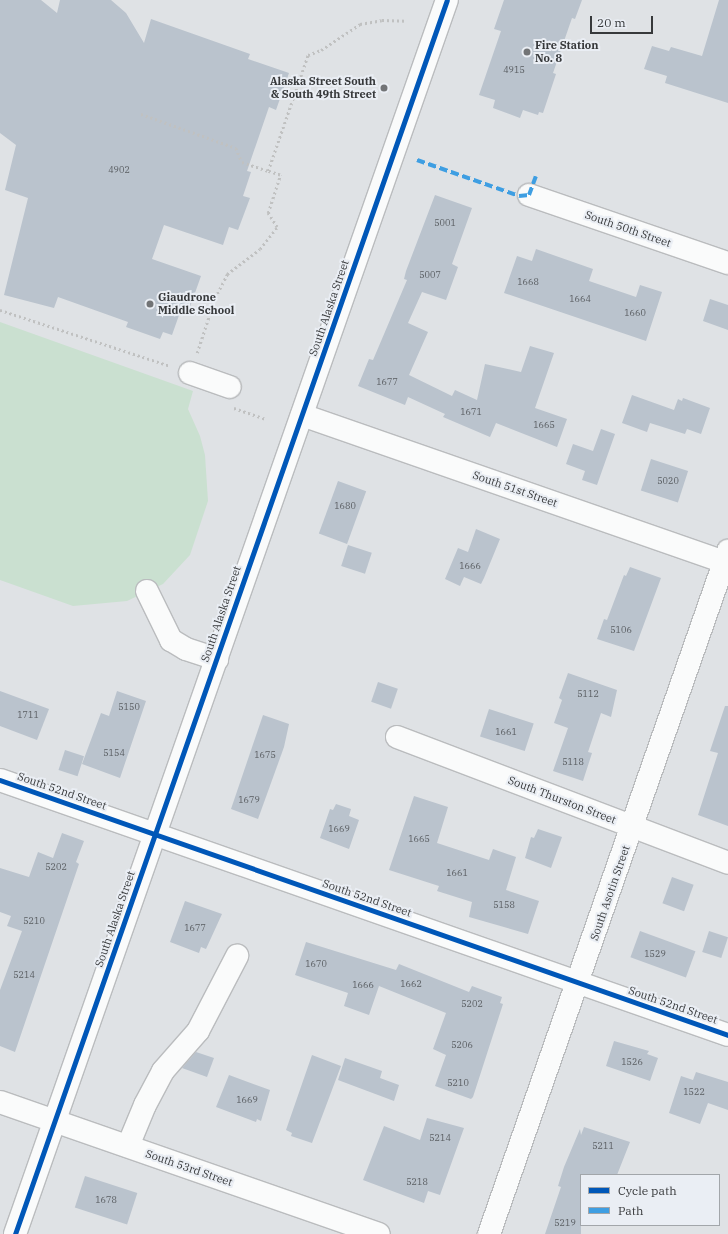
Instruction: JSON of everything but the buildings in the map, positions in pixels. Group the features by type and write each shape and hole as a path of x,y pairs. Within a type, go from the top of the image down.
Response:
{"street":[{"name":"South Alaska Street","path":"15,1234 447,0"},
{"name":"South 50th Street","path":"529,194 728,263"},
{"path":"190,373 230,387"},
{"name":"South 51st Street","path":"302,415 727,559"},
{"name":"South Asotin Street","path":"489,1234 727,559"},
{"path":"147,591 171,640 186,649 217,659"},
{"name":"South Thurston Street","path":"397,737 728,863"},
{"name":"South 52nd Street","path":"0,780 728,1035"},
{"path":"128,1146 145,1105 163,1071 198,1031 237,956"},
{"name":"South 53rd Street","path":"0,1102 379,1234"}],"path":[{"path":"268,171 308,54 321,50 360,24 382,20 406,21"},
{"path":"0,310 190,373 215,298 227,274 260,249 278,227 268,213 280,175 242,162 236,148 141,114"}],"green space":[{"path":"0,322 193,391 188,409 200,436 205,455 208,501 190,555 163,584 127,601 73,606 0,580"}],"marked path":[{"path":"417,160 519,196 529,195 536,176"}],"cycle path":[{"path":"15,1234 447,0"},
{"path":"0,780 728,1035"}],"place":[{"name":"Fire Station No. 8","path":"527,52"},
{"name":"Alaska Street South & South 49th Street","path":"384,88"},
{"name":"Giaudrone Middle School","path":"150,304"}]}
